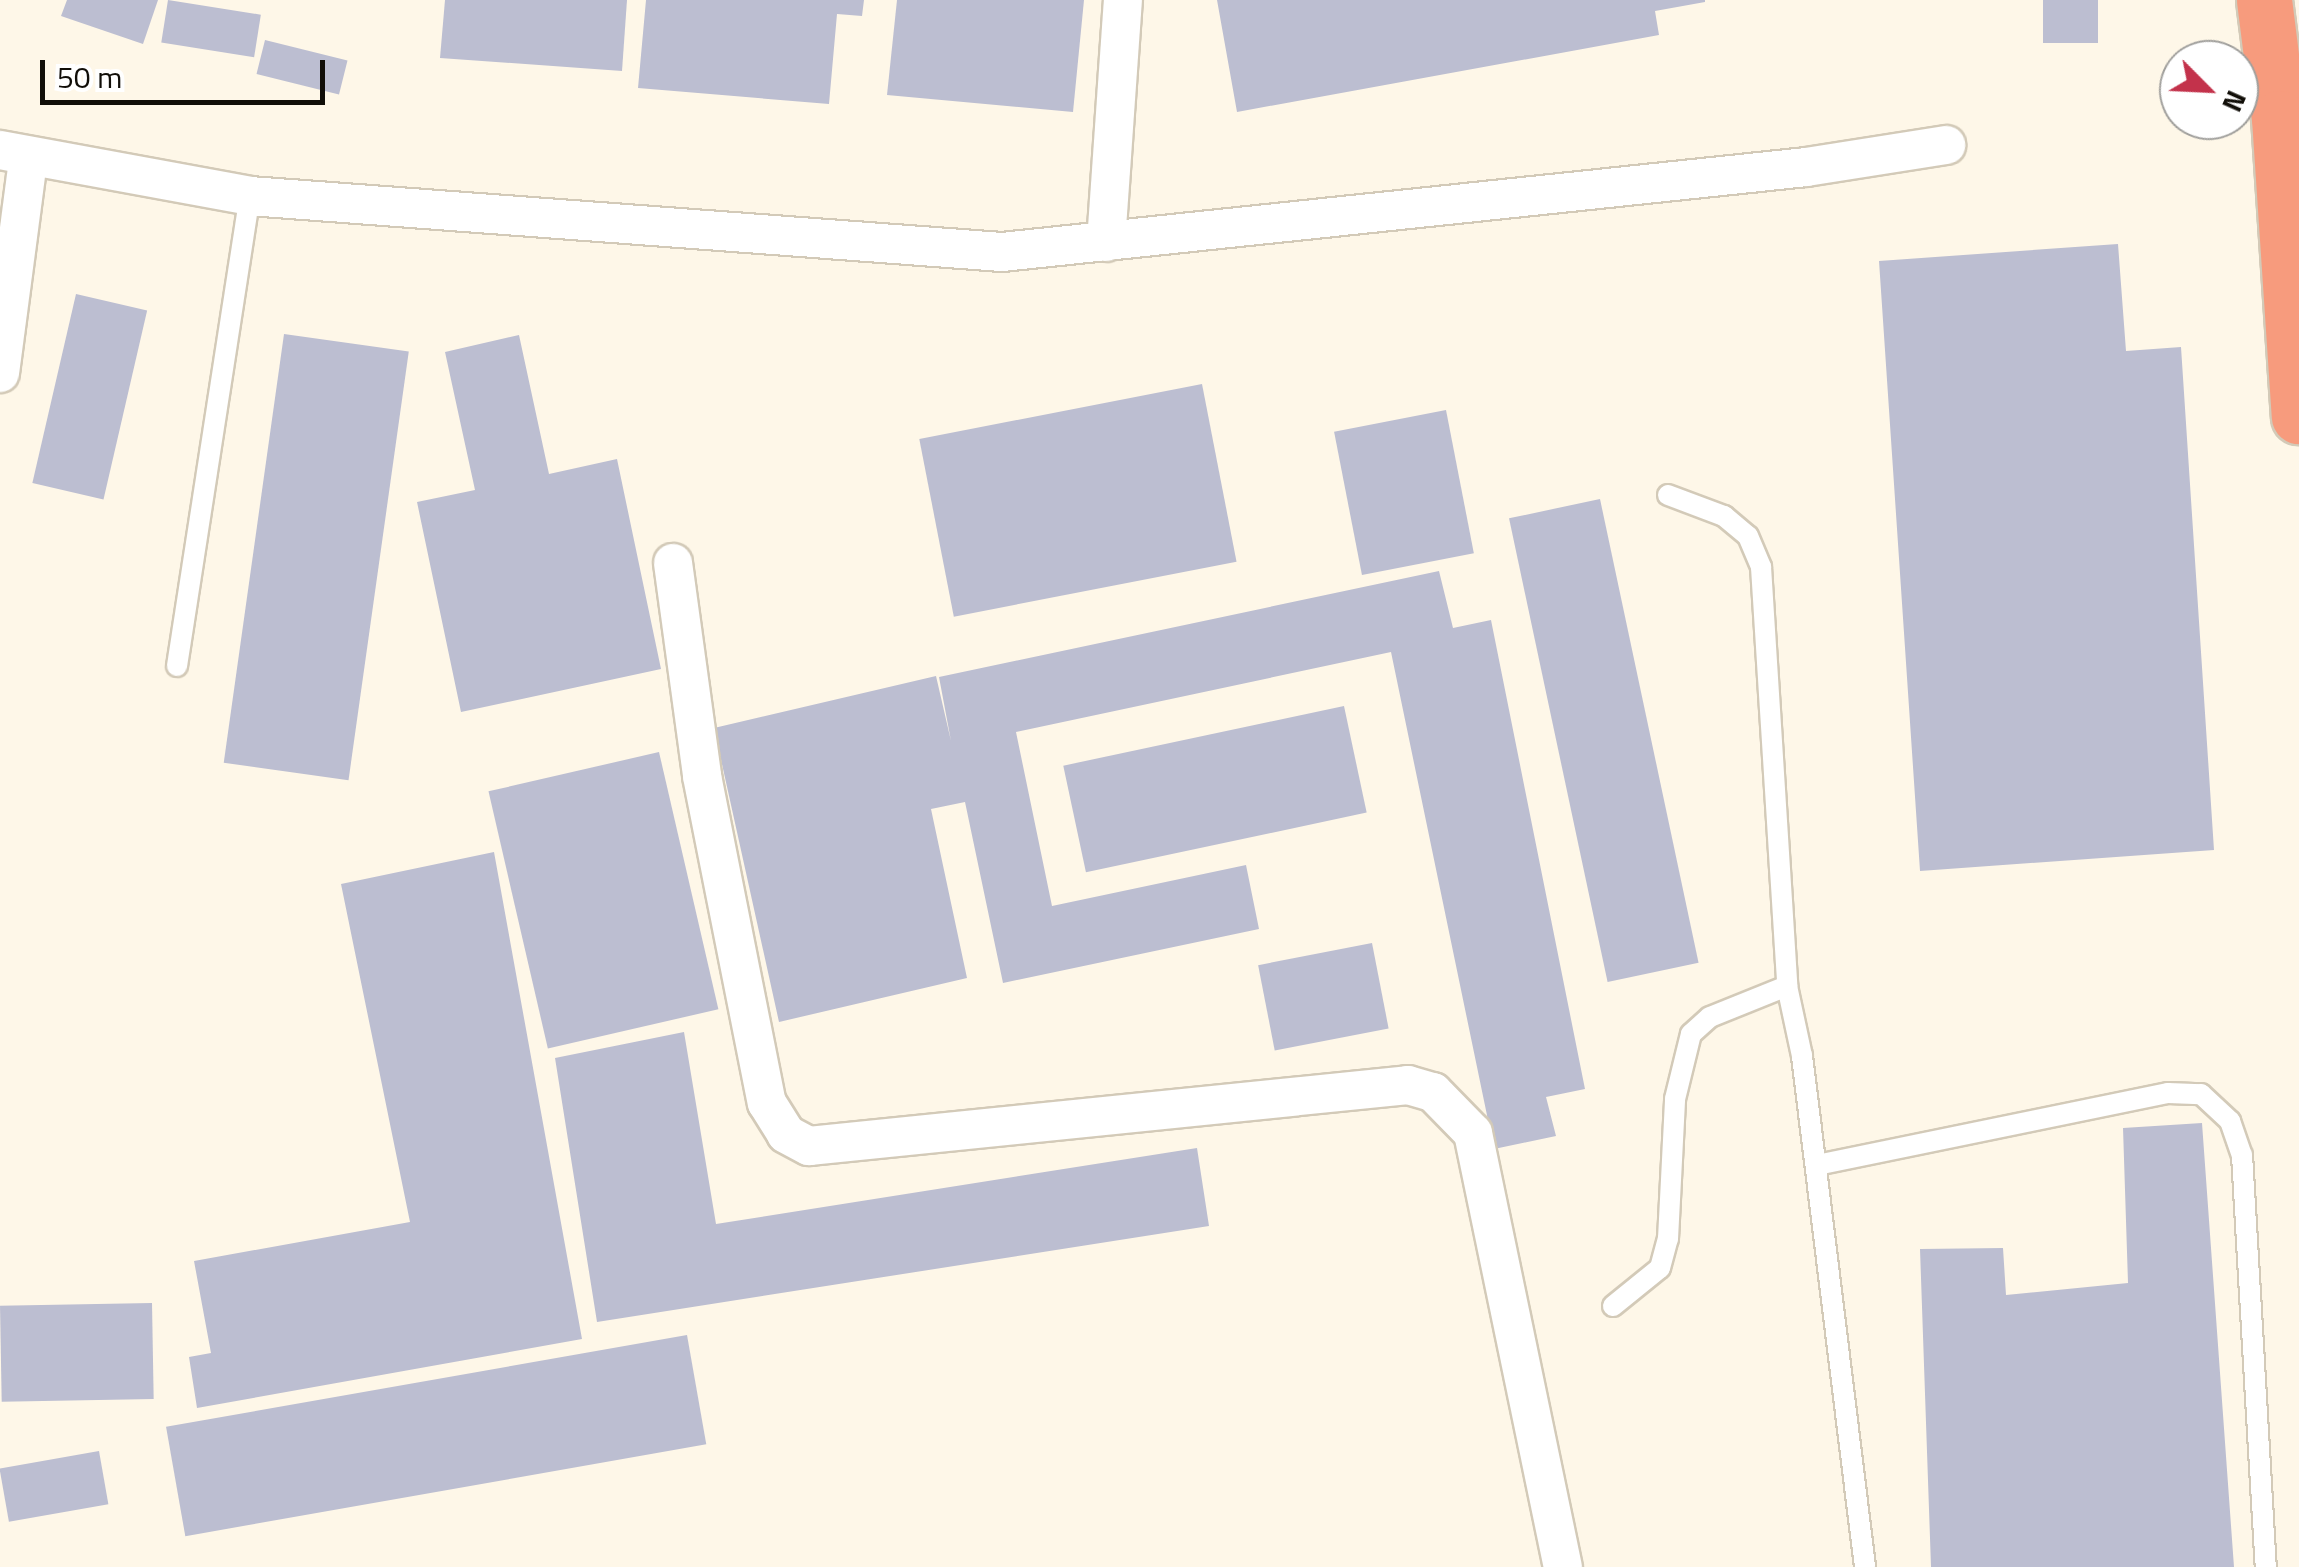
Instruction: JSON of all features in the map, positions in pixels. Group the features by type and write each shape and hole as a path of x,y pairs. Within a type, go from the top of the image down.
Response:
{"highway":[{"path":"2264,0 2279,118 2299,416"}],"street":[{"path":"1106,242 1124,0"},
{"path":"0,373 14,155 250,196 1002,252 1806,168 1946,145"},
{"path":"673,562 702,776 767,1104 786,1134 809,1146 1408,1086 1433,1092 1473,1133 1563,1567"}],"lane":[{"path":"177,666 250,196"},
{"path":"1668,495 1724,516 1748,536 1762,567 1787,986 1816,1164 1864,1567"},
{"path":"1614,1306 1660,1268 1676,1085 1691,1034 1710,1017 1787,986"},
{"path":"1816,1164 2168,1092 2201,1094 2230,1121 2242,1155 2266,1567"}],"building":[{"path":"67,0 158,0 143,44 61,16"},
{"path":"168,0 261,15 254,57 161,42"},
{"path":"445,0 627,0 622,71 440,58"},
{"path":"646,0 864,0 862,16 837,14 829,104 638,88"},
{"path":"897,0 1084,0 1073,112 887,95"},
{"path":"1217,0 1705,2 1655,11 1659,35 1237,112"},
{"path":"2043,0 2098,0 2098,43 2043,43"},
{"path":"265,40 347,61 339,95 257,74"},
{"path":"2118,244 2126,351 2181,347 2214,850 1920,871 1879,261"},
{"path":"76,294 147,310 103,499 32,483"},
{"path":"284,334 409,352 349,780 224,763"},
{"path":"519,335 549,474 617,459 661,669 461,712 417,502 475,490 445,352"},
{"path":"1202,384 1237,562 954,617 919,439"},
{"path":"1446,410 1474,553 1362,575 1334,432"},
{"path":"1600,499 1699,963 1608,982 1509,518"},
{"path":"1439,571 1453,628 1491,620 1585,1089 1546,1097 1556,1136 1494,1149 1391,652 1016,732 1052,906 1246,865 1259,929 1003,983 965,802 931,809 967,978 779,1022 714,728 936,676 951,741 939,677"},
{"path":"1344,706 1367,813 1086,872 1063,766"},
{"path":"659,752 718,1009 548,1049 488,791"},
{"path":"494,852 582,1339 197,1408 189,1357 211,1353 194,1261 410,1222 341,884"},
{"path":"1372,943 1389,1028 1275,1051 1258,965"},
{"path":"684,1032 716,1224 1197,1148 1209,1226 597,1322 555,1058"},
{"path":"2202,1123 2234,1567 1931,1567 1920,1249 2003,1248 2006,1295 2128,1283 2123,1128"},
{"path":"152,1303 154,1399 2,1402 0,1306"},
{"path":"687,1335 706,1444 185,1536 166,1427"},
{"path":"99,1451 108,1504 9,1522 0,1468"}]}
